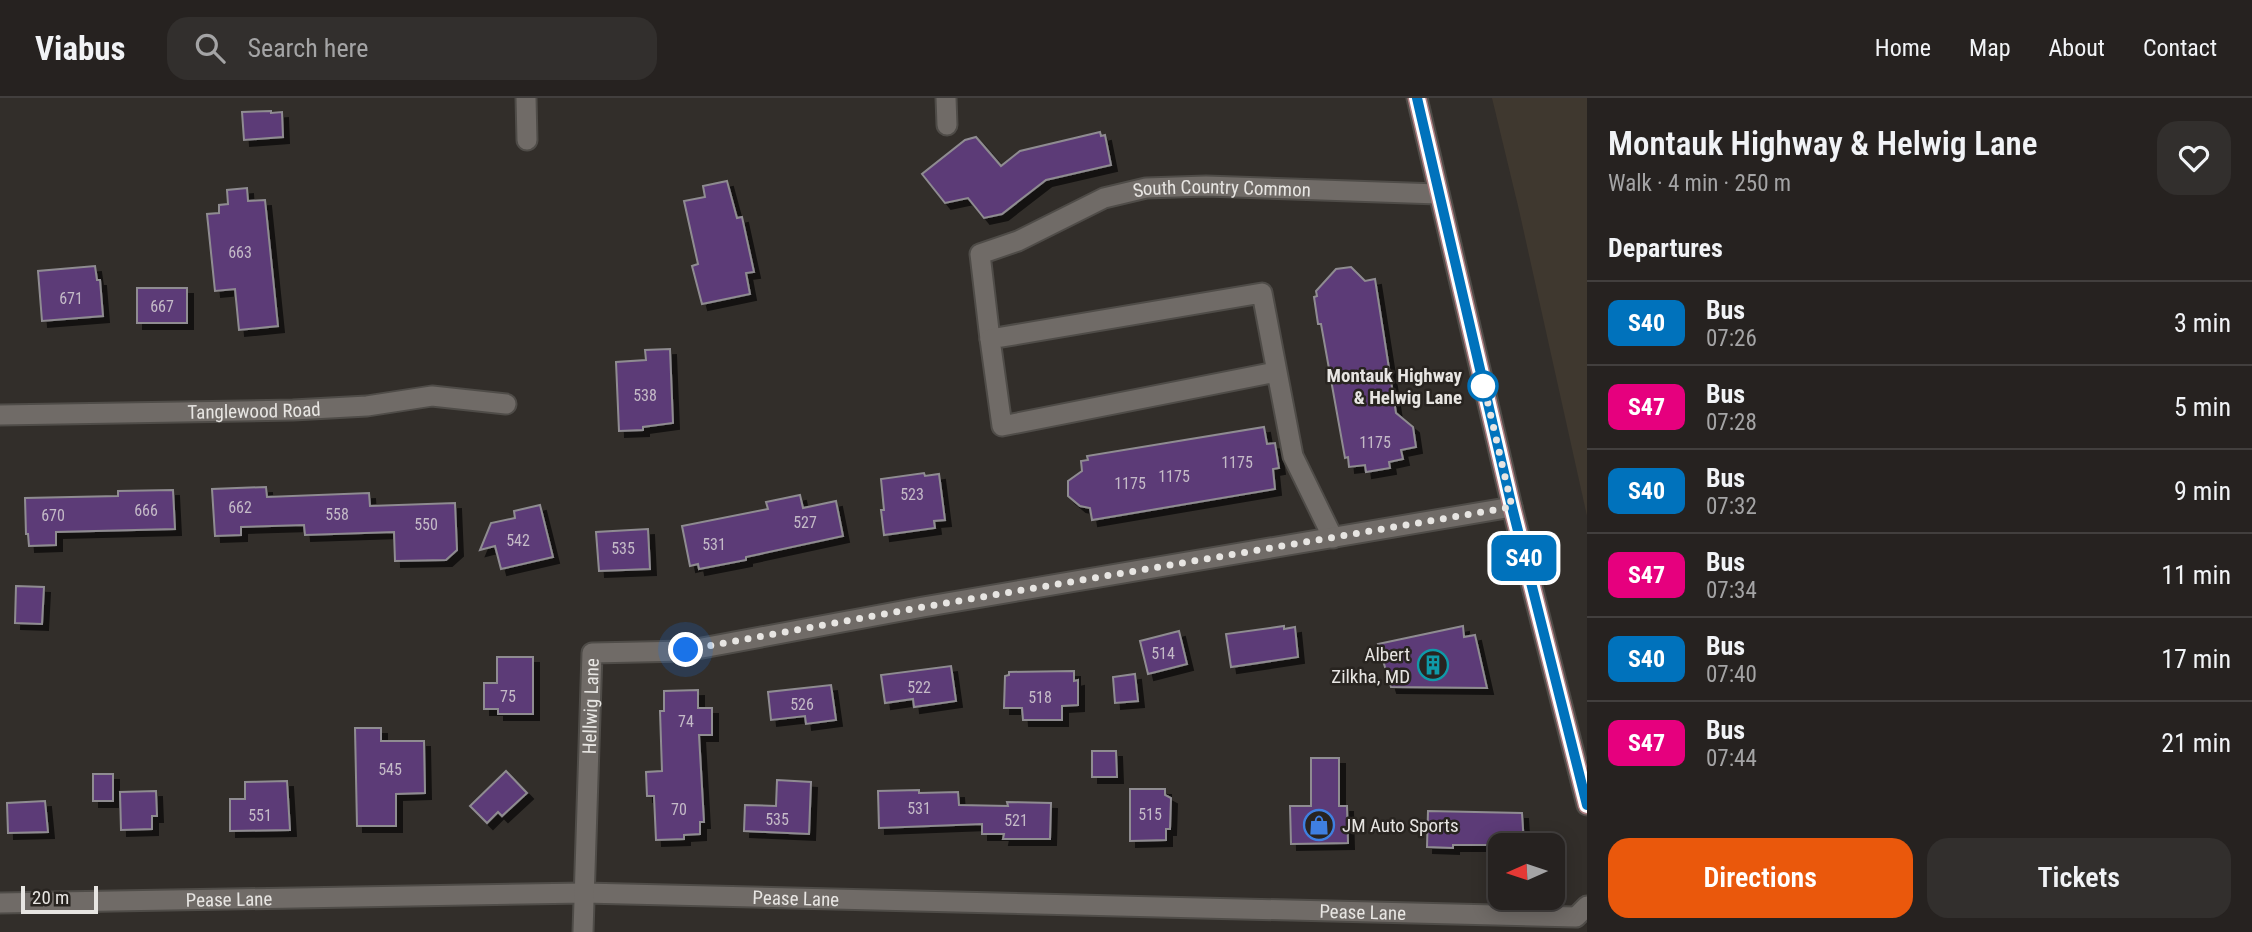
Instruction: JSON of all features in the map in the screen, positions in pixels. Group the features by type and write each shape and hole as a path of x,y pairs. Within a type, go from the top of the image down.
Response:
{"main road":[{"path":"1417,98 1512,507 1587,805"}],"street":[{"path":"526,98 527,140"},
{"path":"946,98 947,125"},
{"name":"South Country Common","path":"990,339 980,254 1018,240 1104,198 1146,188 1206,186 1438,194"},
{"path":"1276,372 1002,426 990,339 1262,293 1293,456 1333,538"},
{"name":"Tanglewood Road","path":"0,415 305,410 367,406 432,396 506,404"},
{"name":"Hellwig Lane","path":"584,893 592,653 686,650 1512,507"},
{"path":"583,932 584,893"},
{"name":"Pease Lane","path":"0,903 584,893 1576,917 1587,906"}],"shaded area":[{"path":"1492,98 1587,98 1587,516 1519,210"}],"building":[{"path":"242,112 282,112 283,137 244,140"},
{"path":"1100,132 1101,136 1105,135 1111,165 1046,180 1002,214 984,218 968,198 945,203 922,174 965,140 976,137 1001,166 1020,151"},
{"path":"727,181 737,218 742,217 754,272 746,273 750,294 702,304 692,266 698,264 684,201 705,197 703,186"},
{"path":"247,188 248,201 265,200 278,326 239,330 235,289 215,291 207,214 219,213 219,205 228,204 227,190"},
{"path":"95,266 97,280 100,280 103,316 42,321 38,271"},
{"path":"1351,267 1365,281 1375,279 1396,413 1413,427 1416,447 1401,450 1403,459 1389,462 1390,468 1366,472 1365,465 1349,467 1348,457 1345,458 1314,297 1317,296 1316,291 1336,269"},
{"path":"137,288 187,288 187,323 137,323"},
{"path":"670,349 673,423 643,427 643,430 619,431 616,362 646,360 645,350"},
{"path":"1264,427 1267,444 1275,443 1279,468 1273,469 1275,489 1092,520 1090,508 1080,506 1068,496 1068,481 1082,471 1081,461 1088,460 1087,456"},
{"path":"924,473 925,476 939,474 945,520 934,521 935,528 884,535 881,479"},
{"path":"266,487 267,497 369,493 370,506 455,503 457,550 446,560 395,561 394,532 305,535 304,525 241,527 241,535 215,536 212,489"},
{"path":"173,490 175,529 56,532 56,545 29,546 25,498 118,496 118,491"},
{"path":"800,495 803,508 836,501 843,536 746,557 746,560 699,569 698,564 690,566 682,526 768,509 766,502"},
{"path":"540,505 553,557 501,569 495,546 480,550 491,523 515,518 514,511"},
{"path":"648,529 650,569 599,571 596,532"},
{"path":"16,586 44,587 42,624 15,623"},
{"path":"1284,626 1284,629 1295,627 1298,657 1231,667 1226,634"},
{"name":"Albert Zilkha, MD","path":"1463,626 1464,637 1475,635 1487,688 1391,687 1378,644"},
{"path":"1179,631 1187,664 1148,674 1140,641"},
{"path":"497,657 533,657 533,714 498,714 498,709 484,709 484,683 497,683"},
{"path":"951,666 956,701 914,707 913,699 885,703 881,675"},
{"path":"1074,671 1074,681 1078,680 1078,705 1062,706 1062,720 1023,720 1022,708 1004,708 1005,676 1009,675 1009,672"},
{"path":"1135,674 1138,701 1115,703 1113,677"},
{"path":"831,685 836,720 806,724 805,716 771,720 768,692"},
{"path":"698,690 698,708 712,708 712,735 699,735 704,822 700,822 700,834 684,835 684,839 656,840 654,796 647,796 646,772 662,771 660,711 664,711 664,691"},
{"path":"355,728 381,728 381,741 424,741 425,793 396,794 396,826 357,826"},
{"path":"1092,751 1116,751 1117,777 1092,777"},
{"name":"JM Auto Sports","path":"1311,758 1339,758 1339,806 1347,806 1348,843 1291,844 1290,806 1311,806"},
{"path":"506,771 527,793 502,816 498,812 487,823 470,806"},
{"path":"93,774 113,774 113,801 93,801"},
{"path":"777,780 811,782 809,834 744,831 745,805 776,806"},
{"path":"287,781 290,830 230,831 230,799 245,799 245,782"},
{"path":"1130,789 1165,789 1165,795 1171,798 1170,829 1166,829 1166,840 1130,841"},
{"path":"919,790 919,793 958,792 959,805 1051,803 1050,839 1003,839 1004,834 982,834 982,824 879,828 878,791"},
{"path":"156,791 157,816 152,816 152,829 121,830 120,792"},
{"path":"45,801 48,832 8,833 7,803"},
{"path":"1428,811 1522,813 1523,833 1488,833 1488,845 1427,847"}],"bus line":[{"name":"S40","path":"1417,98 1512,507 1587,805"}],"place":[{"name":"Montauk Highway & Helwig Lane","path":"1483,386"},
{"name":"Albert Zilkha, MD","path":"1433,665"},
{"name":"JM Auto Sports","path":"1319,825"}],"route":[{"path":"686,650 1512,507 1483,382 1483,386"}]}
